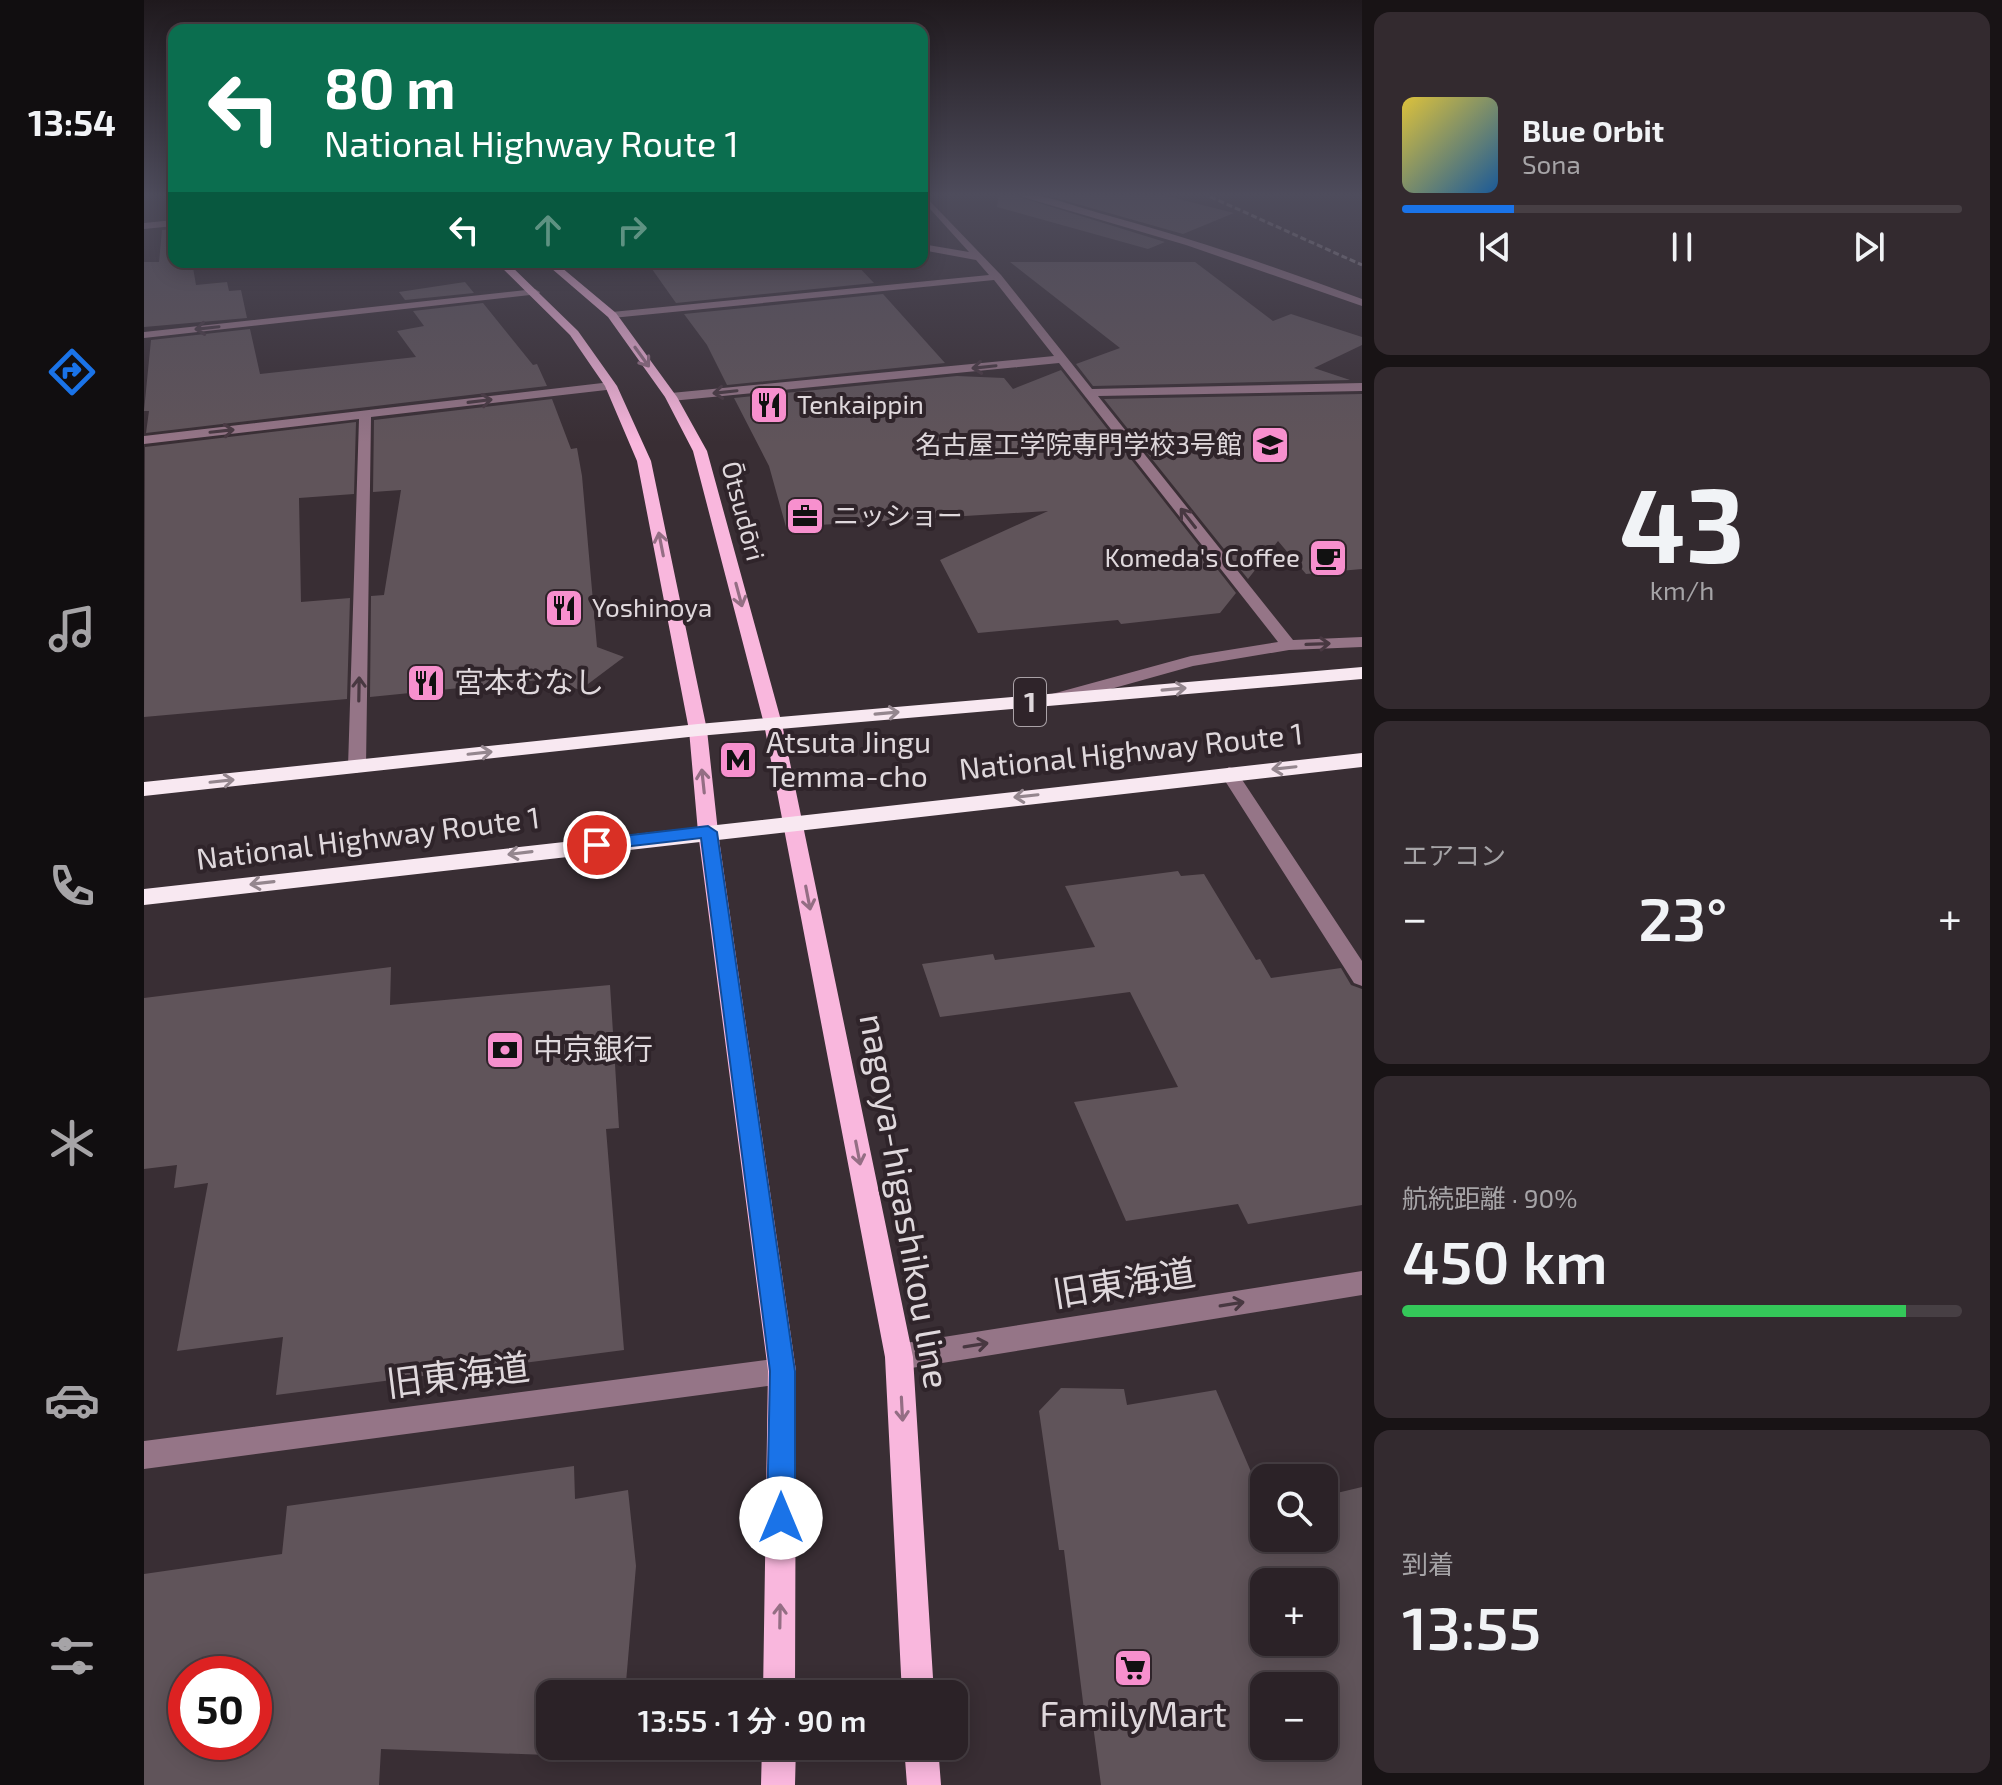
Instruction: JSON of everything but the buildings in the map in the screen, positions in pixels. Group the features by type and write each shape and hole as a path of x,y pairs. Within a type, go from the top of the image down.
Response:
{"highway":[{"name":"National Highway Route 1","path":"144,789 698,730 1362,673"},
{"name":"National Highway Route 1","path":"144,897 1362,760"}],"main road":[{"path":"517,276 574,333 611,386 644,461 698,730 708,832 782,1371 779,1680"},
{"name":"Ōtsudōri","path":"566,276 612,315 671,397 700,451 773,724 793,822"},
{"name":"nagoya-higashikou line","path":"793,822 899,1357 917,1680"},
{"path":"778,1785 779,1760"},
{"path":"922,1760 924,1785"}],"street":[{"path":"1289,276 1362,303"},
{"path":"612,315 997,277 1289,645"},
{"path":"144,335 535,292"},
{"path":"671,397 1062,359"},
{"path":"144,440 611,386"},
{"path":"1089,393 1362,387"},
{"path":"357,767 365,415"},
{"path":"1051,701 1191,661 1289,645 1362,642"},
{"path":"1229,773 1362,978"},
{"name":"旧東海道","path":"899,1357 1362,1283"},
{"name":"旧東海道","path":"144,1455 782,1371"}],"place":[{"name":"Tenkaippin","path":"769,405"},
{"name":"名古屋工学院専門学校3号館","path":"1270,445"},
{"name":"ニッショー","path":"805,516"},
{"name":"Komeda's Coffee","path":"1328,558"},
{"name":"Yoshinoya","path":"564,608"},
{"name":"宮本むなし","path":"426,683"},
{"name":"Atsuta Jingu Temma-cho","path":"738,760"},
{"name":"中京銀行","path":"505,1050"},
{"name":"FamilyMart","path":"1133,1668"}],"route":[{"path":"597,845 708,832 782,1371 781,1518"}]}
